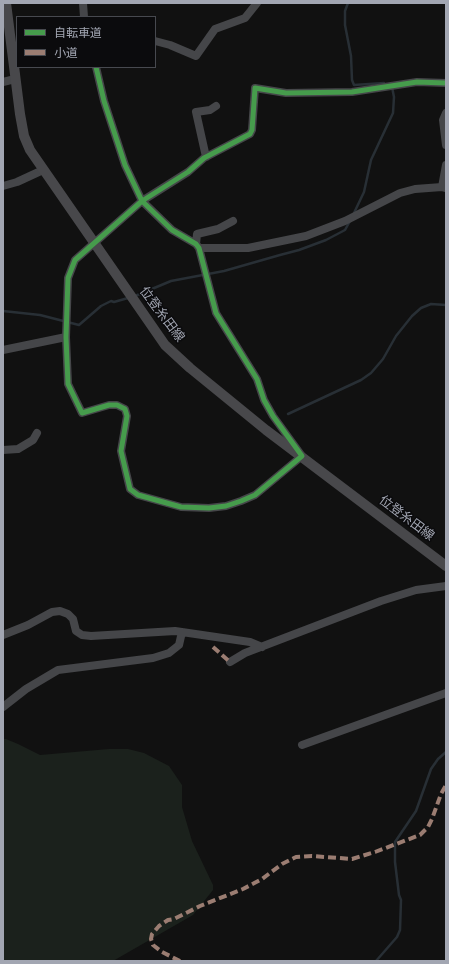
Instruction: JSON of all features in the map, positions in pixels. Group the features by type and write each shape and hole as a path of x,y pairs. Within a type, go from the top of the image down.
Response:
{"main road":[{"name":"位登糸田線","path":"6,3 15,79 24,136 30,150 165,345 190,368 266,430 446,566"}],"street":[{"path":"83,3 84,16"},
{"path":"156,42 170,45 196,56 215,28 245,18 257,3"},
{"path":"96,68 104,101 125,166 142,201 172,230 198,246 248,248 306,236 345,221 400,193 415,189 444,188 446,165"},
{"path":"3,82 15,79"},
{"path":"233,221 218,229 197,234 198,246 216,313 257,379 264,400 273,416 302,456 255,495 226,506 209,508 181,507 138,495 130,489 121,451 127,416 125,409 117,405 109,405 82,413 68,384 66,337 68,278 75,260 142,201 188,172 206,157 250,134 252,130 254,88 286,93 352,92 417,82 446,83"},
{"path":"206,157 196,112 210,110 216,106"},
{"path":"446,113 443,120 446,145"},
{"path":"3,186 17,182 43,170"},
{"path":"3,350 66,337"},
{"path":"3,450 18,449 34,440 37,433"},
{"path":"230,662 245,653 388,599 416,590 446,586"},
{"path":"3,635 28,625 52,612 60,611 68,614 73,619 76,631 82,635 91,636 175,631 250,642 262,647"},
{"path":"3,707 26,689 58,670 153,658 169,653 179,645 182,632"},
{"path":"302,745 446,693"}],"shaded area":[{"path":"3,739 18,744 40,755 109,749 128,749 144,753 169,766 182,785 182,807 192,841 213,885 213,890 193,915 113,961 3,961"}],"waterway":[{"path":"348,3 345,11 345,25 351,56 352,80 354,85 384,83"},
{"path":"354,213 364,192 371,160 393,113 394,97 392,87"},
{"path":"135,296 171,281 224,271 299,250 326,240 345,230 350,221"},
{"path":"3,311 40,315 79,325 101,306 111,301 114,302 128,298"},
{"path":"288,414 361,380 371,373 383,359 396,336 412,316 421,308 431,304 446,305"},
{"path":"376,961 397,937 400,930 401,900 395,862 395,842 416,811 431,769 438,759 446,752"}],"marked path":[{"path":"213,647 230,662"},
{"path":"180,961 162,952 153,945 151,939 152,934 159,926 168,920 174,919 200,906 243,889 262,879 282,864 296,857 312,856 352,859 420,835 428,827 446,785"}],"cycle path":[{"path":"96,68 104,101 125,165 142,201"},
{"path":"142,201 188,172 204,158 250,134 252,130 255,88 286,93 352,92 417,82 446,83"},
{"path":"142,201 172,230 196,244 199,248 216,313 257,379 264,400 273,416 302,456 255,495 226,506 209,508 181,507 138,495 130,489 121,451 127,416 125,409 117,405 109,405 82,413 68,384 66,337 68,278 75,260 142,201"}]}
